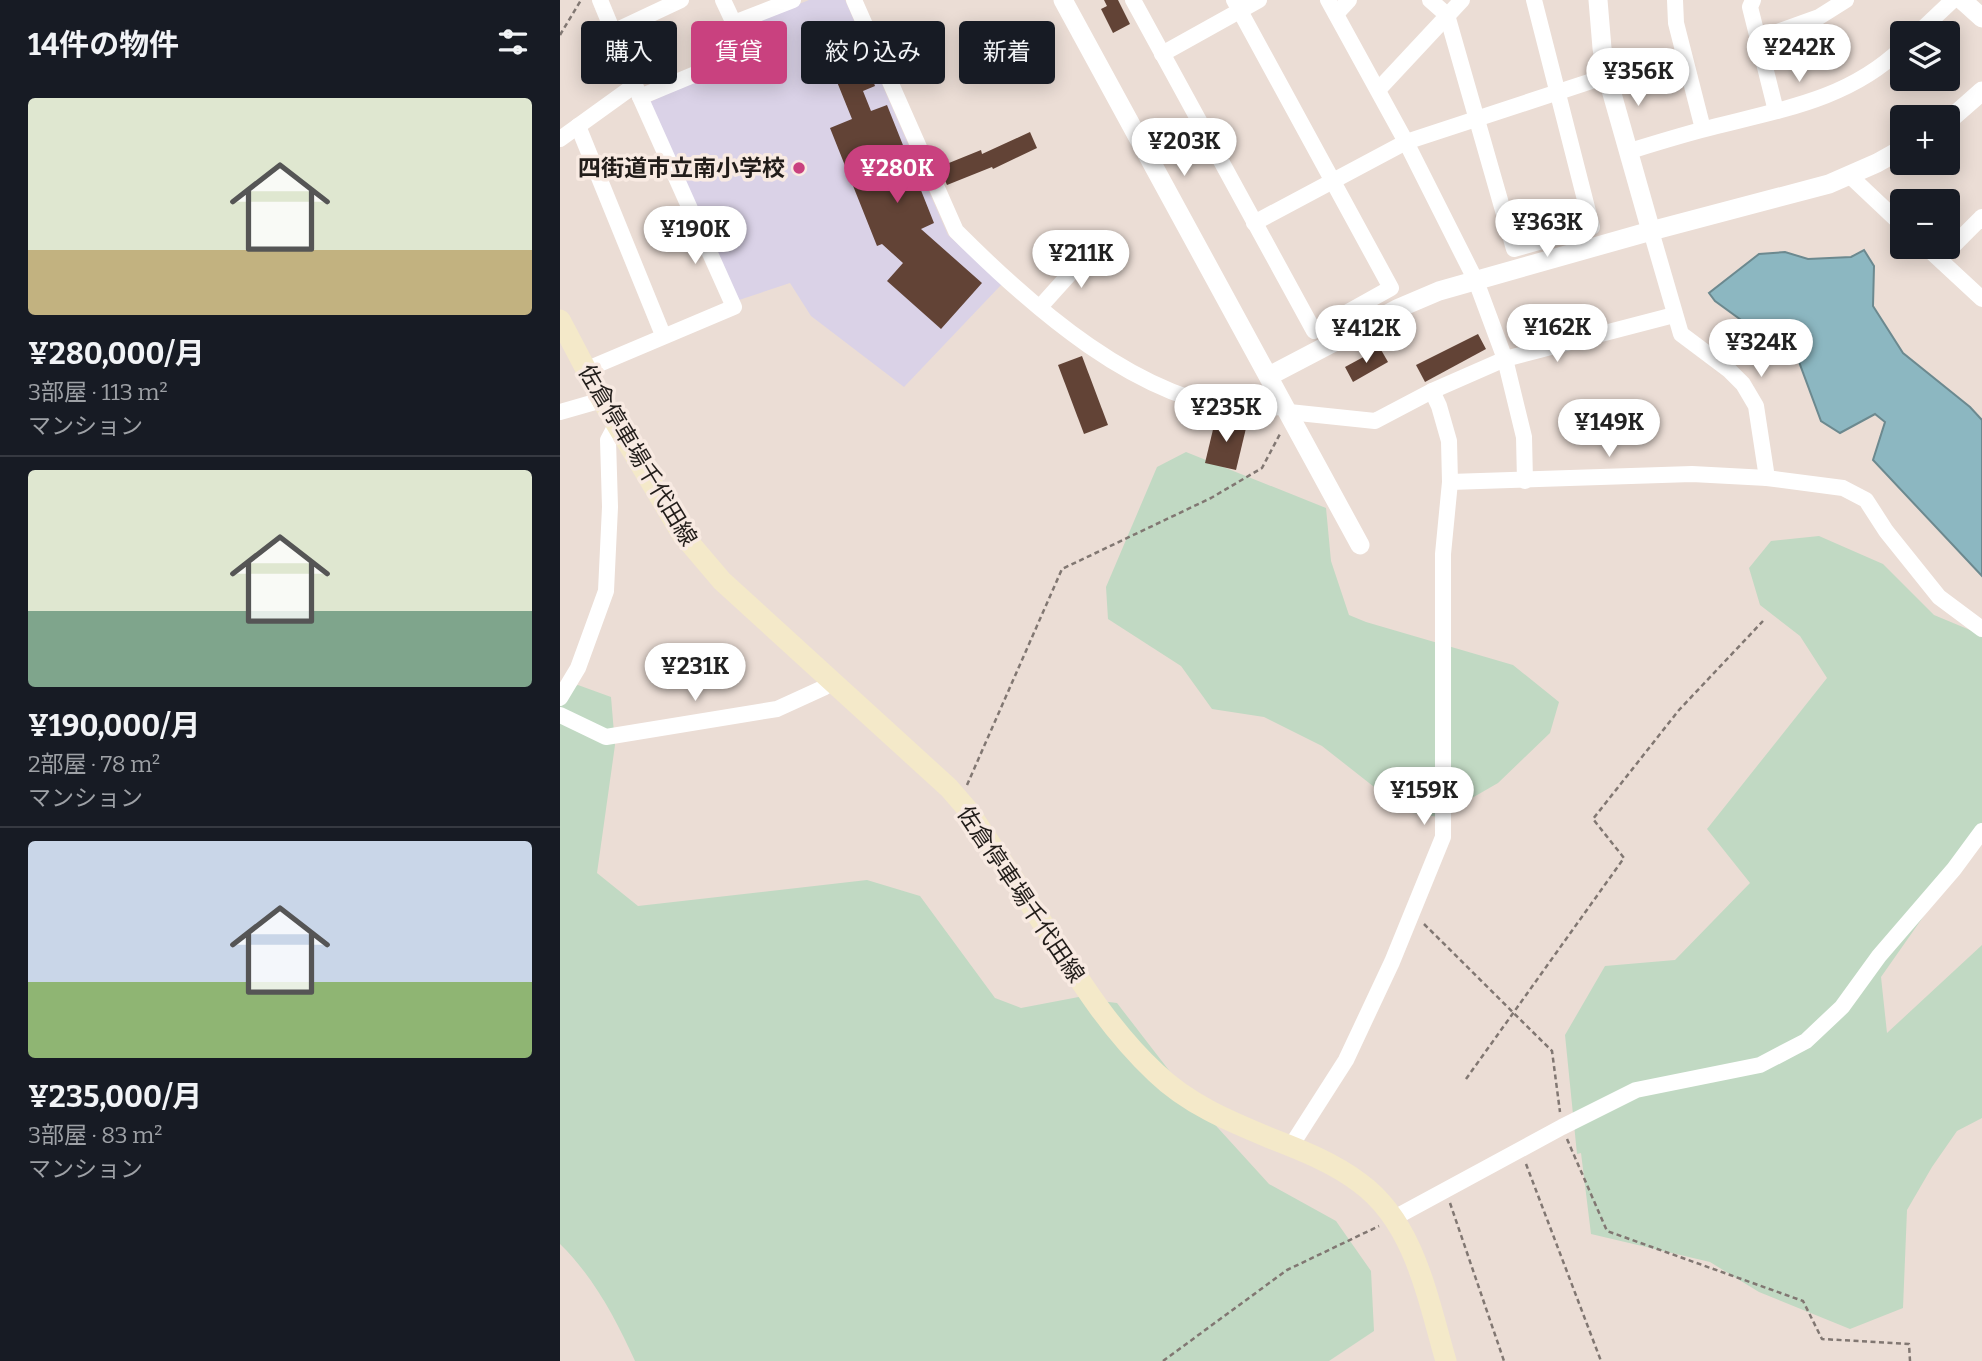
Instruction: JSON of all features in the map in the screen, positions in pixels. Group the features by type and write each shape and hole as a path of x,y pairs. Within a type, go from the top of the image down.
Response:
{"main road":[{"name":"佐倉停車場千代田線","path":"560,320 616,425 694,550 722,581 960,801 976,821 1092,1000 1124,1042 1158,1075 1199,1106 1335,1166 1361,1183 1382,1203 1394,1218 1419,1269 1446,1361"}],"street":[{"path":"600,0 609,21"},
{"path":"636,21 681,0"},
{"path":"723,0 733,21"},
{"path":"739,21 793,0"},
{"path":"854,0 956,231 983,259 1064,329 1137,375 1174,394 1248,410 1287,409 1375,421 1432,391 1505,359 1674,314"},
{"path":"1063,0 1360,545"},
{"path":"1133,0 1314,331 1391,288 1237,5"},
{"path":"1162,54 1237,5 1259,0"},
{"path":"1349,0 1332,7 1406,142 1476,281 1505,359 1524,437 1525,481"},
{"path":"1430,0 1447,15 1514,249 1592,227 1534,0"},
{"path":"1378,90 1462,0"},
{"path":"1598,0 1601,48 1607,76 1681,334 1729,370 1743,384 1756,406 1767,478"},
{"path":"1675,0 1676,23 1703,129"},
{"path":"1753,0 1750,8 1776,111"},
{"path":"1758,39 1819,17 1846,0"},
{"path":"1931,21 1953,0"},
{"path":"1962,0 1982,18"},
{"path":"1630,151 1842,90 1861,81 1890,58"},
{"path":"560,139 637,91 691,72"},
{"path":"1254,223 1406,142 1607,76"},
{"path":"586,370 734,307 634,84"},
{"path":"1960,110 1982,91"},
{"path":"578,126 663,335"},
{"path":"1269,376 1399,308 1439,291 1829,184 1890,155"},
{"path":"1849,175 1890,214"},
{"path":"1960,239 1982,217"},
{"path":"1040,307 1093,248"},
{"path":"1940,259 1982,299"},
{"path":"1291,1146 1346,1059 1392,962 1443,837 1443,554 1450,482 1448,441 1432,391"},
{"path":"560,412 602,400"},
{"path":"560,698 578,668 606,591 610,507 608,440 616,425"},
{"path":"1450,482 1692,474 1767,478 1843,488 1866,500 1893,540 1939,597 1982,629"},
{"path":"560,715 606,737 777,709 832,682"},
{"path":"1394,1218 1636,1090 1760,1065 1806,1041 1842,1007 1879,956 1954,869 1982,831"}],"path":[{"path":"560,35 581,0"},
{"path":"960,801 1062,569 1211,498 1262,468 1277,442 1287,409"},
{"path":"1466,1079 1624,859 1594,819 1679,710 1763,621"},
{"path":"1412,912 1552,1051 1562,1127 1607,1231 1803,1301 1822,1339 1909,1344 1910,1361"},
{"path":"1521,1149 1601,1361"},
{"path":"1446,1190 1504,1361"},
{"path":"1163,1361 1287,1270 1394,1218"}],"shaded area":[{"name":"四街道市立南小学校","path":"809,0 845,0 854,21 801,21 801,84 882,84 948,235 1002,284 904,387 811,316 790,283 736,301 650,102 691,83 787,84 787,21 756,21"}],"green space":[{"path":"1186,452 1326,508 1331,561 1349,615 1513,665 1559,702 1550,733 1498,783 1439,817 1406,812 1322,746 1264,717 1212,709 1181,666 1108,619 1106,587 1157,467"},
{"path":"1819,536 1883,564 1934,615 1982,635 1982,838 1961,863 1881,977 1887,1033 1982,945 1982,1118 1957,1131 1907,1210 1903,1308 1850,1329 1759,1292 1710,1262 1591,1234 1581,1153 1577,1154 1565,1035 1605,966 1675,960 1750,883 1707,829 1827,678 1800,636 1760,605 1749,568 1771,541"},
{"path":"578,685 611,697 615,745 597,873 638,906 867,880 920,896 995,998 1021,1008 1084,996 1092,1000 1117,1003 1188,1095 1269,1184 1336,1221 1371,1271 1374,1331 1329,1361 635,1361 603,1299 583,1270 560,1244 560,690"}],"water":[{"path":"1864,250 1874,266 1873,306 1903,353 1970,407 1982,420 1982,576 1873,460 1885,422 1875,414 1840,433 1821,421 1799,362 1715,301 1709,293 1759,254 1785,252 1808,259 1851,257"}],"building":[{"path":"1104,0 1118,0 1130,24 1113,33 1101,9 1107,6"},
{"path":"838,84 874,84 863,91 871,111 887,105 934,223 921,229 982,283 941,329 887,281 903,263 882,244 877,246 830,128 852,119"},
{"path":"1030,132 1037,148 993,169 992,167 947,185 939,167 981,150 982,154"},
{"path":"1478,334 1486,349 1425,382 1416,365"},
{"path":"1380,348 1388,362 1353,382 1345,367"},
{"path":"1082,356 1108,425 1084,434 1058,365"},
{"path":"1216,417 1247,424 1236,470 1205,463"}],"place":[{"name":"四街道市立南小学校","path":"799,168"}]}
